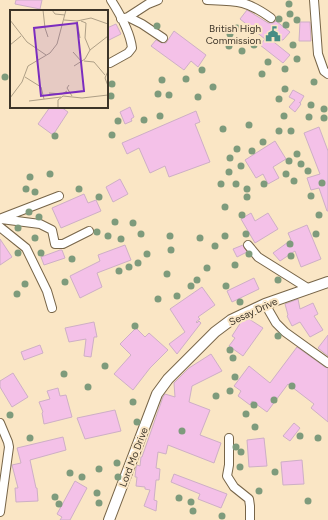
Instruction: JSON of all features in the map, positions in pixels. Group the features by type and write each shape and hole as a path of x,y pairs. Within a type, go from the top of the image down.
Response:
{"street":[{"path":"110,63 128,53 132,48 125,18 112,0"},
{"path":"125,18 148,4 158,0"},
{"path":"207,0 246,3 257,8 271,18"},
{"path":"314,0 318,33 318,54 324,70 328,74"},
{"path":"125,18 152,29 163,38"},
{"path":"1,219 59,196"},
{"path":"1,219 40,224 52,230 55,244 63,244 89,231"},
{"path":"0,227 26,248 47,291 52,308"},
{"path":"248,246 258,257 310,289"},
{"name":"Sesay Drive","path":"157,394 168,379 215,332 231,320 265,304 328,282"},
{"path":"265,304 276,323 285,332 328,363"},
{"name":"Lord Mo Drive","path":"109,520 157,394"},
{"path":"0,423 9,447 0,512"},
{"path":"229,438 229,465 227,476 234,487 249,499 250,520"}],"building":[{"path":"16,0 42,0 40,9 15,4"},
{"name":"British High Commission","path":"247,10 268,23 273,23 276,21 290,32 283,40 270,39 290,55 283,63 260,45 265,39 240,19"},
{"path":"300,22 310,22 311,41 299,41"},
{"path":"116,24 121,34 108,40 108,28"},
{"path":"174,31 206,55 198,67 191,61 184,70 151,46 156,40 166,43"},
{"path":"293,90 304,96 300,103 301,104 295,112 289,107 295,100 289,97"},
{"path":"130,107 134,117 131,119 132,121 125,124 120,112"},
{"path":"49,108 62,108 68,112 53,135 38,124"},
{"path":"196,111 200,122 195,124 210,162 169,177 165,166 150,173 139,148 127,154 122,143"},
{"path":"319,127 328,151 328,211 319,188 311,190 307,178 320,174 304,133"},
{"path":"275,141 286,159 273,167 279,178 268,184 263,174 256,178 245,160"},
{"path":"120,179 128,194 113,202 106,187"},
{"path":"84,194 88,203 96,200 101,211 61,228 52,208"},
{"path":"251,213 255,221 268,213 278,229 255,243 241,219"},
{"path":"307,225 321,259 301,267 295,251 280,261 273,253 291,240 288,233"},
{"path":"0,239 12,257 0,265"},
{"path":"125,245 131,260 97,273 102,287 80,298 70,276 100,261 98,255"},
{"path":"243,245 247,252 237,257 233,249"},
{"path":"62,250 65,258 44,265 41,257"},
{"path":"254,278 259,289 232,302 227,291"},
{"path":"202,287 215,305 198,317 200,319 196,322 197,323 199,321 201,323 177,354 169,344 185,332 170,309"},
{"path":"298,299 300,309 313,303 318,314 314,316 323,330 310,337 300,322 292,326 287,316 285,304"},
{"path":"249,319 263,328 243,356 229,346 235,338 232,336 241,322"},
{"path":"94,322 97,337 94,337 91,357 84,356 86,339 69,342 65,328"},
{"path":"136,328 145,337 149,333 168,350 150,368 133,390 114,374 131,355 120,344"},
{"path":"328,335 328,356 318,348"},
{"path":"40,345 43,353 24,360 21,352"},
{"path":"297,347 328,368 328,422 311,408 314,404 288,384 267,412 252,401 250,405 238,396 241,391 234,386 249,366 270,383"},
{"path":"211,354 222,371 192,386 189,402 210,410 200,435 221,443 214,463 168,445 166,454 158,452 156,468 160,469 159,480 156,480 154,500 157,501 156,511 144,506 150,490 145,489 145,487 136,486 137,477 135,477 137,465 140,466 141,457 165,394 175,397 174,383 189,368"},
{"path":"13,373 28,397 12,407 0,387 0,381"},
{"path":"58,388 60,396 66,395 72,417 44,424 43,412 39,402 50,399 47,391"},
{"path":"115,410 121,431 85,439 77,418"},
{"path":"294,423 300,428 290,441 283,436"},
{"path":"63,437 66,450 30,460 37,488 38,501 16,502 15,488 18,488 12,465 21,463 17,448"},
{"path":"264,438 267,466 249,467 247,440"},
{"path":"302,460 304,484 283,485 281,462"},
{"path":"174,474 227,494 221,508 198,499 200,494 171,482"},
{"path":"75,481 87,488 70,520 60,520 62,517 57,514"}],"place":[{"name":"British High Commission","path":"273,34"}]}
